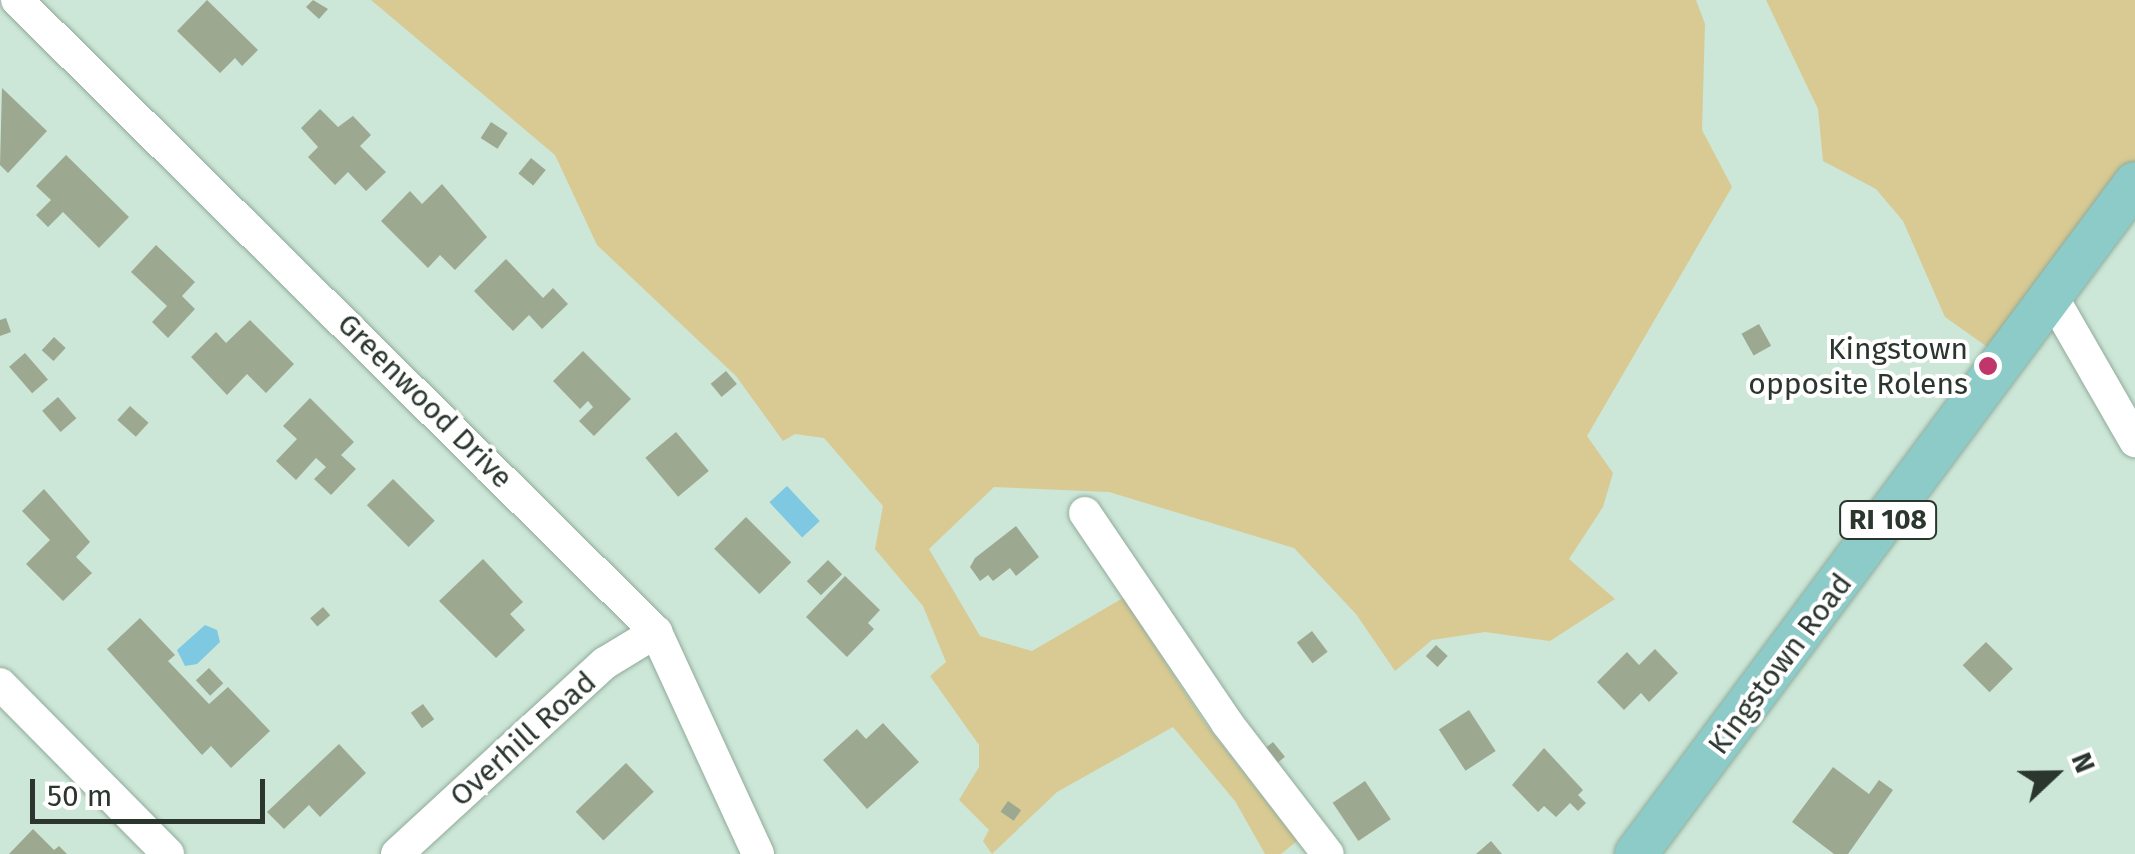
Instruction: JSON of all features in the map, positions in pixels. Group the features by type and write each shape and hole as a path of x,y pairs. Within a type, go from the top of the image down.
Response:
{"main road":[{"name":"Kingstown Road","path":"1636,854 2054,300 2135,183"}],"street":[{"name":"Greenwood Drive","path":"18,0 656,632 758,854"},
{"path":"2054,300 2135,441"},
{"path":"1085,513 1227,723 1328,854"},
{"name":"Overhill Road","path":"397,854 605,664 656,632"},
{"path":"0,684 168,854"}],"shaded area":[{"path":"371,0 1696,0 1705,24 1702,130 1732,187 1587,436 1613,473 1603,507 1569,559 1615,599 1550,641 1485,632 1432,640 1395,671 1356,614 1294,548 1109,492 994,487 929,549 980,636 1032,651 1123,598 1205,723 1297,841 1281,854 1265,854 1235,801 1173,727 1057,792 992,854 983,841 989,830 959,800 979,767 979,745 930,676 946,662 923,606 875,549 883,506 824,438 795,434 783,441 736,376 597,245 555,155"},
{"path":"1766,0 2135,0 2135,179 2003,358 1945,317 1903,221 1876,189 1823,161 1818,109"}],"water":[{"path":"787,486 820,521 802,537 769,502"},
{"path":"205,625 217,630 220,642 197,664 185,666 177,650"}],"building":[{"path":"207,0 258,50 242,66 235,58 220,73 177,31"},
{"path":"313,0 328,9 319,19 306,7"},
{"path":"2,88 47,131 8,173 0,165"},
{"path":"320,109 338,127 353,116 371,135 360,146 386,172 366,191 348,172 335,185 308,157 318,147 301,128"},
{"path":"491,122 508,133 497,149 481,138"},
{"path":"66,155 129,217 99,248 63,212 48,227 36,215 51,200 36,186"},
{"path":"531,158 546,170 533,186 518,174"},
{"path":"442,184 487,237 455,270 440,255 428,268 381,221 410,191 422,204"},
{"path":"156,245 195,282 182,296 195,309 168,338 152,322 167,306 131,272"},
{"path":"506,259 543,298 553,288 568,304 542,329 529,315 513,331 474,291"},
{"path":"6,318 11,332 0,336 0,320"},
{"path":"250,320 294,364 266,393 247,374 227,395 191,357 216,332 226,343"},
{"path":"1759,324 1771,346 1754,356 1742,334"},
{"path":"54,337 66,348 53,361 42,350"},
{"path":"583,351 631,399 594,436 579,421 593,407 588,401 580,409 553,381"},
{"path":"25,353 48,379 32,393 9,367"},
{"path":"726,371 737,384 722,397 711,384"},
{"path":"58,397 76,418 61,432 42,411"},
{"path":"310,398 354,442 341,455 356,469 331,495 314,479 326,467 316,458 296,480 276,461 297,439 283,426"},
{"path":"130,406 149,423 136,437 117,420"},
{"path":"676,432 709,471 678,497 645,458"},
{"path":"393,479 435,521 409,547 367,505"},
{"path":"44,489 90,542 76,557 92,573 63,601 26,564 50,540 22,511"},
{"path":"746,517 791,562 759,594 714,549"},
{"path":"1016,526 1039,557 1016,576 1010,568 993,581 988,575 980,581 970,567 975,558"},
{"path":"483,559 523,602 510,614 525,630 496,658 439,601"},
{"path":"828,560 842,574 821,595 807,581"},
{"path":"845,576 880,610 868,623 874,629 847,657 806,617"},
{"path":"323,607 330,615 317,626 310,618"},
{"path":"140,618 175,655 168,661 209,704 228,687 270,731 231,768 211,746 202,755 107,649"},
{"path":"1312,631 1328,652 1312,663 1297,642"},
{"path":"1986,642 2013,669 1990,692 1963,665"},
{"path":"1436,645 1448,656 1437,667 1426,656"},
{"path":"1655,649 1678,673 1649,702 1641,693 1624,710 1597,682 1627,652 1639,665"},
{"path":"209,668 223,683 210,696 196,680"},
{"path":"423,704 434,719 422,728 411,713"},
{"path":"1469,710 1496,751 1465,771 1439,730"},
{"path":"883,723 919,762 867,809 823,760 857,729 866,739"},
{"path":"1273,742 1285,757 1274,766 1262,751"},
{"path":"339,744 366,773 320,817 309,805 284,829 267,812"},
{"path":"1544,748 1583,790 1578,795 1586,803 1578,811 1570,803 1556,817 1544,806 1538,812 1512,785"},
{"path":"626,763 654,792 603,840 576,812"},
{"path":"1833,767 1869,794 1879,780 1893,790 1848,854 1834,854 1792,822"},
{"path":"1365,781 1391,819 1358,841 1333,803"},
{"path":"1008,801 1021,810 1014,821 1001,812"},
{"path":"33,829 54,850 59,846 67,854 9,854"},
{"path":"1491,841 1502,854 1476,854"}],"place":[{"name":"Kingstown opposite Rolens","path":"1988,366"}]}
